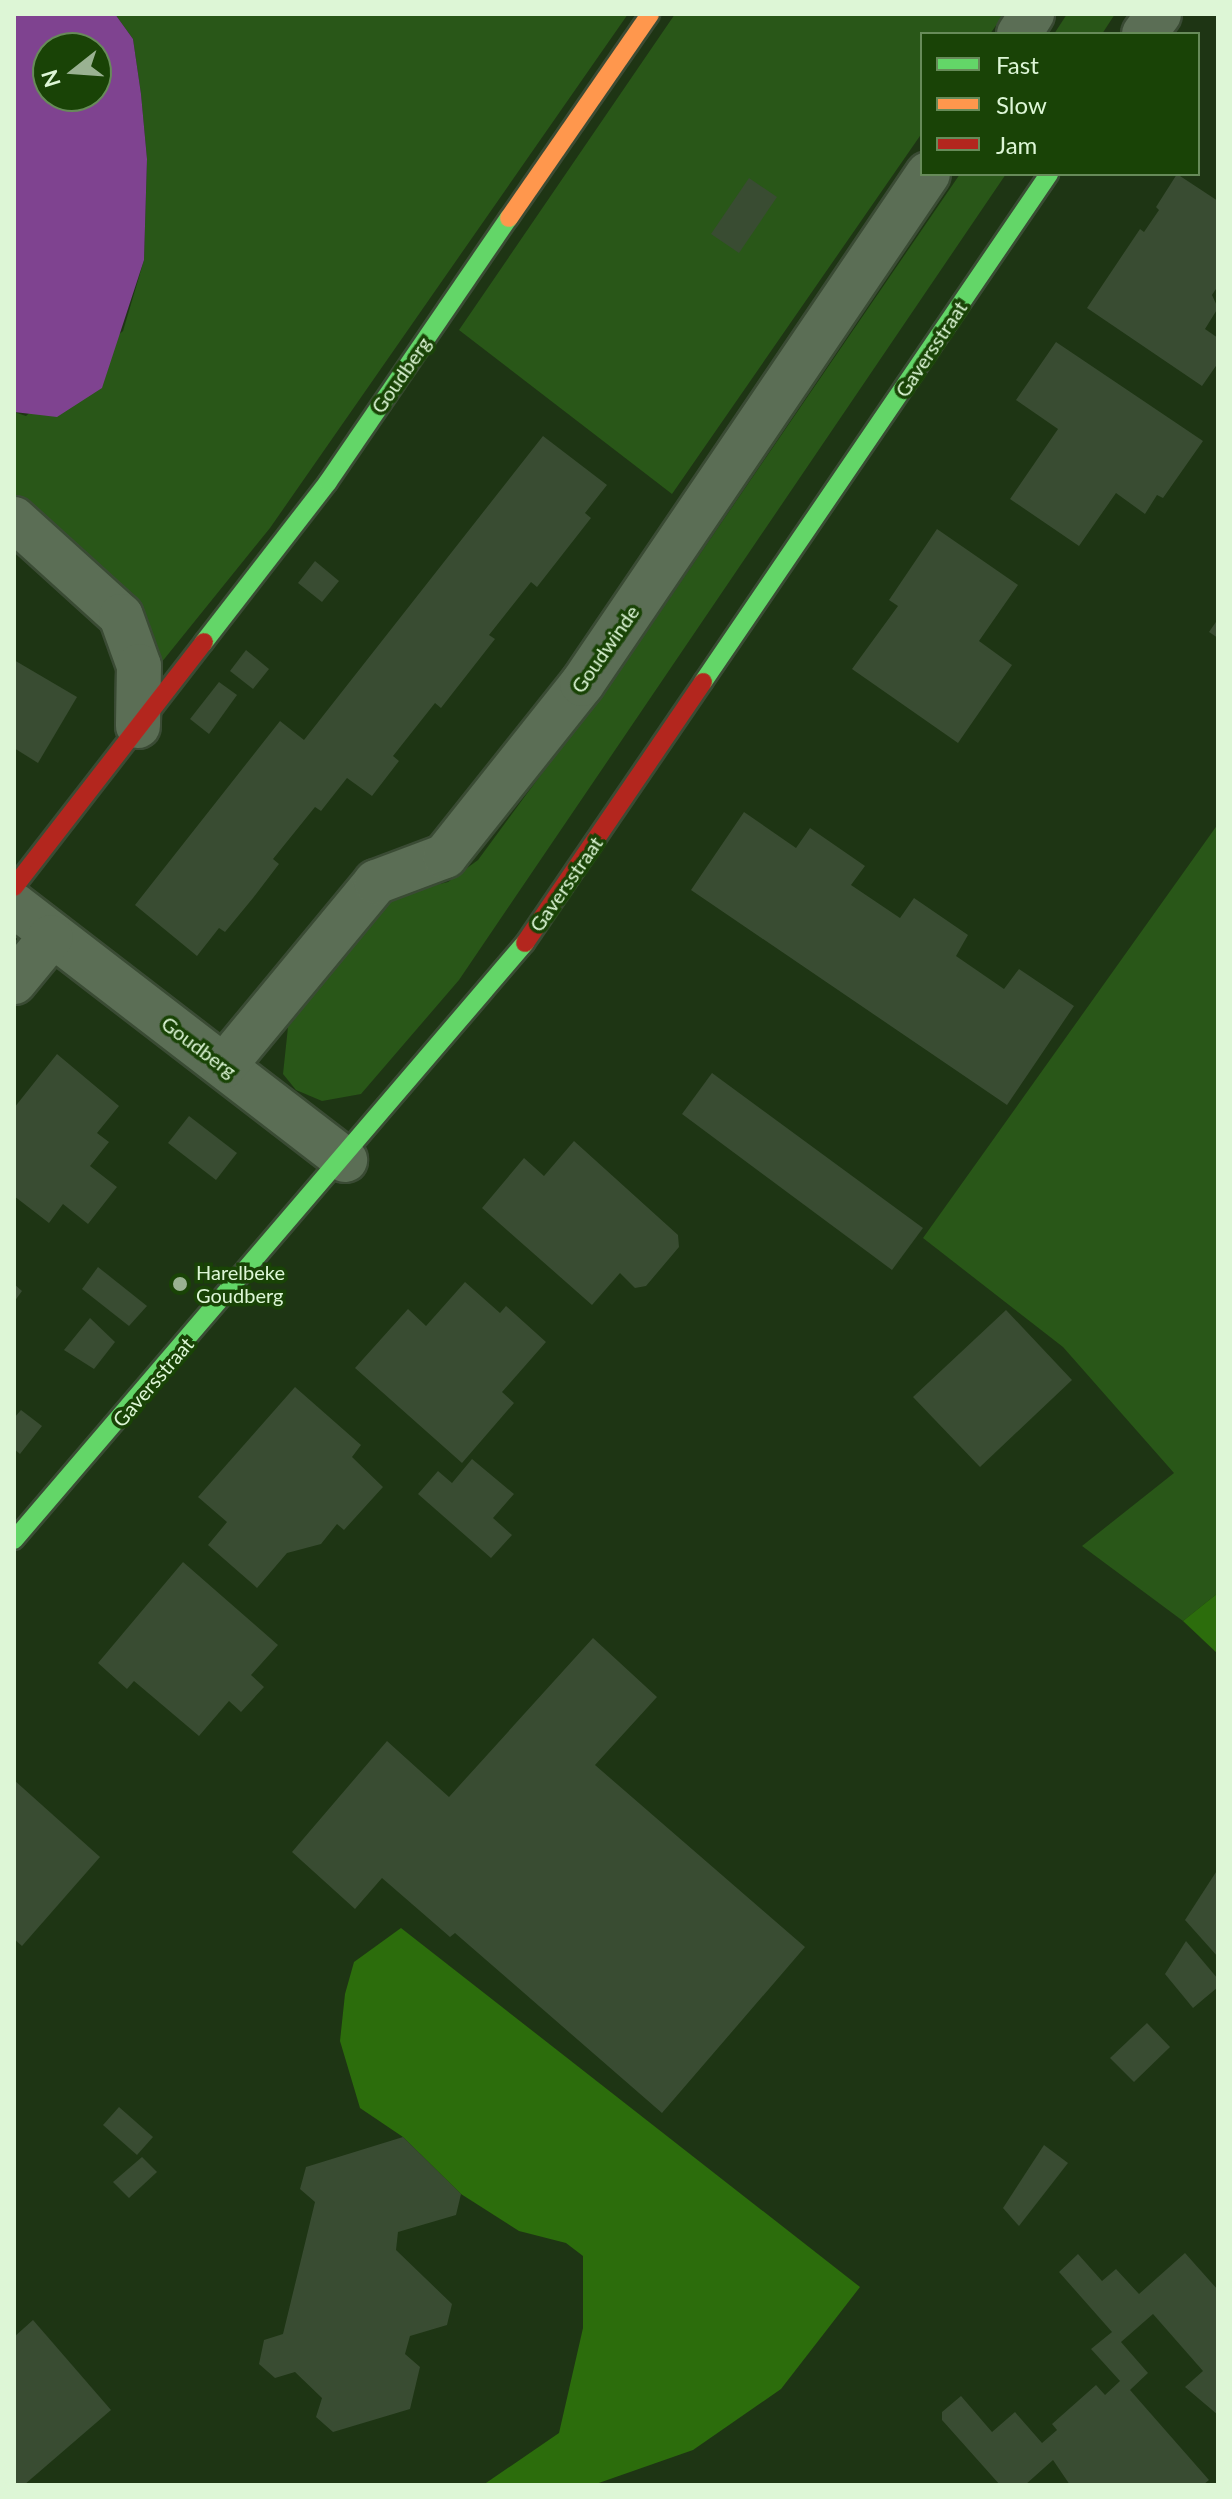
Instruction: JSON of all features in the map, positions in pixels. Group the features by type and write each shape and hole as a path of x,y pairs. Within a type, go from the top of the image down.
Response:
{"street":[{"name":"Goudberg","path":"14,887 328,482 650,14"},
{"path":"1020,32 1032,14"},
{"path":"1146,32 1159,14"},
{"name":"Goudwinde","path":"224,1066 376,882 445,856 582,684 927,176"},
{"name":"Gaversstraat","path":"14,1540 511,964 1048,176"},
{"path":"14,519 121,616 139,666 138,726"},
{"name":"Goudberg","path":"14,905 51,937 345,1160"},
{"path":"14,982 51,937"}],"green space":[{"path":"115,14 628,14 270,528 157,668 142,613 107,573 14,495 14,412 26,416 123,331 144,260 147,159 141,94 133,39"},
{"path":"675,14 1004,14 991,32 920,32 920,136 672,494 459,330"},
{"path":"1067,14 1115,14 1103,32 1055,32"},
{"path":"959,176 1005,176 459,980 361,1094 322,1101 296,1090 283,1074 288,1027 394,895 448,882 478,860 652,624"},
{"path":"1218,824 1218,1593 1183,1621 1082,1546 1174,1473 1063,1347 923,1238"},
{"path":"1218,1593 1218,1654 1183,1621"},
{"path":"401,1928 860,2287 781,2389 693,2450 593,2485 483,2485 559,2433 583,2328 583,2256 566,2243 519,2231 461,2194 403,2137 360,2108 340,2041 345,1994 354,1962"}],"shaded area":[{"path":"14,14 115,14 133,39 141,94 147,159 144,260 102,388 57,417 14,412"}],"building":[{"path":"1176,176 1218,201 1218,286 1212,295 1218,308 1205,329 1218,338 1218,363 1202,386 1087,308 1140,229 1144,232 1159,210 1156,207"},
{"path":"749,178 777,197 739,253 711,234"},
{"path":"1056,342 1203,441 1163,498 1157,495 1145,514 1116,493 1079,546 1010,499 1058,429 1016,400"},
{"path":"543,436 607,485 585,513 591,518 537,587 531,582 489,635 495,639 441,708 435,703 393,756 399,761 372,796 347,778 321,811 315,807 273,859 279,864 253,898 225,932 219,928 197,956 135,905 280,721 304,740"},
{"path":"937,529 1018,585 979,641 1012,665 958,743 852,669 898,606 889,600"},
{"path":"315,561 339,581 322,602 298,583"},
{"path":"1218,619 1218,638 1209,632"},
{"path":"246,650 269,669 253,689 230,671"},
{"path":"14,660 77,697 38,763 14,748"},
{"path":"219,682 237,695 209,734 190,719"},
{"path":"744,812 796,848 810,828 865,866 851,885 900,918 914,898 968,935 956,956 1004,989 1019,969 1074,1006 1007,1105 691,890"},
{"path":"57,1054 119,1106 97,1133 109,1142 90,1166 117,1187 88,1224 63,1204 49,1223 14,1196 14,1108"},
{"path":"712,1073 923,1228 892,1270 682,1114"},
{"path":"189,1116 237,1153 216,1180 168,1143"},
{"path":"574,1141 678,1235 679,1247 646,1286 635,1288 620,1273 592,1305 482,1208 524,1158 544,1176"},
{"path":"98,1267 147,1306 129,1326 82,1289"},
{"path":"465,1282 500,1313 506,1306 546,1342 502,1392 514,1403 462,1463 355,1368 408,1309 426,1326"},
{"path":"14,1284 22,1291 14,1302"},
{"path":"1006,1310 1072,1380 980,1467 913,1397"},
{"path":"90,1318 115,1342 94,1369 64,1350"},
{"path":"295,1387 361,1445 352,1457 383,1487 344,1530 337,1524 321,1544 287,1553 257,1588 208,1545 227,1522 198,1497"},
{"path":"21,1410 42,1426 20,1454 14,1449 14,1418"},
{"path":"472,1459 514,1494 493,1518 512,1535 491,1558 418,1494 438,1471 452,1483"},
{"path":"183,1562 278,1645 251,1675 264,1687 241,1712 229,1701 199,1736 134,1681 127,1689 98,1663"},
{"path":"593,1638 657,1697 595,1765 805,1947 662,2113 455,1933 450,1937 382,1878 355,1909 292,1852 387,1741 449,1797"},
{"path":"14,1780 100,1857 22,1946 14,1939"},
{"path":"1218,1869 1218,1957 1185,1920"},
{"path":"1186,1941 1218,1979 1218,1987 1193,2008 1165,1974"},
{"path":"1147,2023 1170,2047 1134,2082 1110,2058"},
{"path":"119,2107 153,2137 137,2155 103,2125"},
{"path":"403,2137 461,2194 456,2215 398,2232 396,2250 452,2304 447,2325 410,2336 405,2354 420,2367 410,2409 333,2432 316,2417 322,2398 295,2372 275,2378 259,2364 264,2340 283,2334 315,2202 300,2189 306,2167"},
{"path":"1044,2145 1068,2163 1019,2226 1003,2208"},
{"path":"142,2157 157,2172 129,2198 113,2182"},
{"path":"1185,2253 1218,2290 1218,2415 1185,2387 1203,2371 1153,2314 1121,2342 1148,2373 1130,2390 1209,2480 1203,2485 1070,2485 1053,2460 1025,2485 1000,2485 942,2420 942,2412 961,2396 992,2432 1015,2412 1042,2443 1057,2430 1052,2424 1096,2385 1105,2395 1120,2381 1091,2349 1112,2332 1059,2272 1078,2254 1102,2281 1116,2269 1139,2294"},
{"path":"33,2320 111,2410 24,2485 14,2485 14,2337"}],"traffic: fast":[{"path":"703,682 1048,176"},
{"path":"204,642 328,482 509,218"},
{"path":"14,1540 525,943"}],"traffic: slow":[{"path":"509,218 650,14"}],"traffic: jam":[{"path":"14,887 204,642"},
{"path":"525,943 703,682"}],"place":[{"name":"Harelbeke Goudberg","path":"180,1284"}]}
